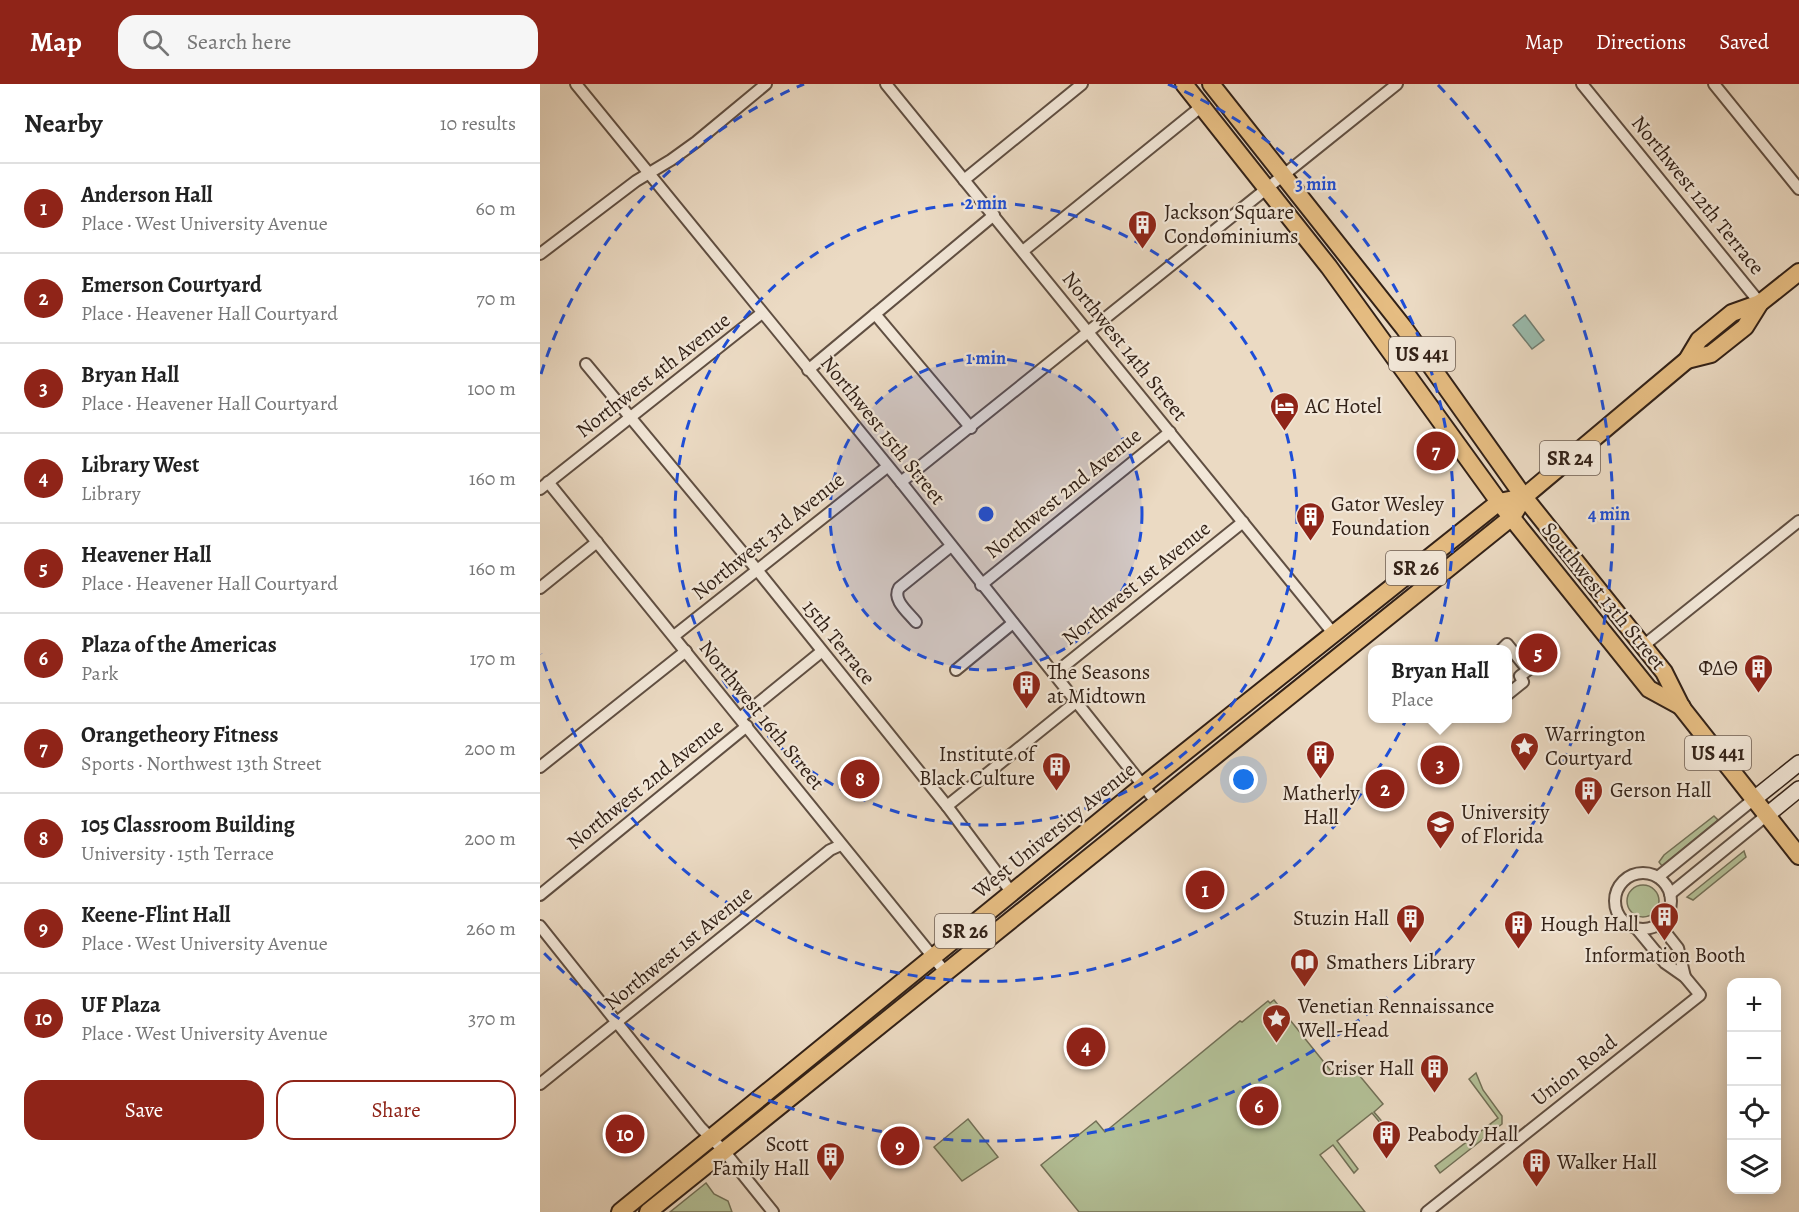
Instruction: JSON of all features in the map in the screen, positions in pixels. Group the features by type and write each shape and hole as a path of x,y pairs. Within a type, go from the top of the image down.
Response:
{"main road":[{"name":"US 441","path":"1184,84 1364,313 1499,502"},
{"name":"US 441","path":"1211,84 1404,328 1524,497"},
{"name":"West University Avenue","path":"648,1212 1512,518 1524,497 1687,360 1699,340 1732,313 1760,303 1799,272"},
{"name":"West University Avenue","path":"620,1212 1333,633 1499,502 1524,497"},
{"name":"Southwest 13th Street","path":"1524,497 1664,672 1682,708 1799,856"},
{"name":"Southwest 13th Street","path":"1499,502 1649,689 1682,708"}],"street":[{"name":"Northwest 15th Street","path":"576,84 887,467 902,482 981,585 1157,803"},
{"path":"540,254 630,184 696,142 766,84"},
{"name":"Northwest 14th Street","path":"886,84 1333,633"},
{"path":"964,180 1082,84"},
{"path":"902,482 1396,84"},
{"name":"Northwest 12th Terrace","path":"1582,84 1760,303"},
{"path":"1714,84 1799,189"},
{"path":"1023,251 1202,106"},
{"path":"808,370 993,215"},
{"name":"Northwest 4th Avenue","path":"544,485 762,313"},
{"path":"875,314 971,428"},
{"name":"15th Terrace","path":"585,364 758,571 947,806 1012,893"},
{"name":"Northwest 2nd Avenue","path":"981,585 1170,432"},
{"name":"Northwest 3rd Avenue","path":"674,636 887,467"},
{"name":"Northwest 16th Street","path":"544,485 597,542 946,973"},
{"path":"1643,645 1799,521"},
{"name":"Northwest 1st Avenue","path":"1054,674 1243,522"},
{"path":"540,588 597,542"},
{"path":"916,622 897,598 897,592 951,546"},
{"path":"956,670 1012,623"},
{"path":"540,767 686,651"},
{"path":"1512,651 1528,670 1520,676 1523,682 1512,691"},
{"name":"Northwest 2nd Avenue","path":"540,895 744,722 821,652"},
{"path":"947,806 1076,702"},
{"path":"1637,929 1647,929 1659,924 1669,911 1670,894 1658,877 1799,764"},
{"path":"1670,894 1799,789"},
{"name":"Northwest 1st Avenue","path":"540,1084 830,850 841,844"},
{"name":"Union Road","path":"1427,1212 1700,995 1685,977 1665,963 1637,929 1626,924 1617,912 1615,898 1620,884 1632,875 1646,873 1658,877"},
{"name":"Union Road","path":"1659,924 1678,948 1685,977"},
{"path":"540,926 616,1023 773,1212"}],"shaded area":[{"path":"1525,315 1544,340 1532,349 1513,325"},
{"path":"1714,816 1718,820 1662,866 1659,862 1664,855"},
{"path":"1744,851 1746,857 1693,900 1687,897"},
{"path":"1643,885 1654,890 1659,901 1654,912 1643,917 1632,912 1627,901 1632,890"},
{"path":"1274,1000 1331,1071 1337,1067 1341,1072 1350,1064 1383,1104 1374,1112 1385,1125 1391,1126 1396,1132 1391,1136 1372,1113 1337,1141 1358,1169 1354,1173 1333,1145 1320,1155 1365,1212 1079,1212 1041,1165 1096,1121 1105,1132 1240,1021 1242,1022 1268,1001 1270,1003"},
{"path":"1476,1073 1483,1090 1502,1116 1502,1124 1440,1173 1435,1166 1498,1118 1469,1079"},
{"path":"968,1119 998,1157 962,1181 934,1147"},
{"path":"706,1183 714,1194 728,1201 732,1212 670,1212"}],"place":[{"name":"Jackson Square Condominiums","path":"1143,250"},
{"name":"AC Hotel","path":"1284,432"},
{"name":"Orangetheory Fitness","path":"1436,451"},
{"name":"Gator Wesley Foundation","path":"1310,542"},
{"name":"Heavener Hall","path":"1538,653"},
{"name":"ΦΔΘ","path":"1759,694"},
{"name":"The Seasons at Midtown","path":"1026,710"},
{"name":"Bryan Hall","path":"1440,765"},
{"name":"Warrington Courtyard","path":"1524,772"},
{"name":"105 Classroom Building","path":"860,779"},
{"name":"Matherly Hall","path":"1321,780"},
{"name":"Emerson Courtyard","path":"1385,789"},
{"name":"Institute of Black Culture","path":"1056,792"},
{"name":"Gerson Hall","path":"1589,816"},
{"name":"University of Florida","path":"1440,850"},
{"name":"Anderson Hall","path":"1205,890"},
{"name":"Information Booth","path":"1665,942"},
{"name":"Stuzin Hall","path":"1410,944"},
{"name":"Hough Hall","path":"1519,950"},
{"name":"Smathers Library","path":"1305,988"},
{"name":"Venetian Rennaissance Well-Head","path":"1277,1044"},
{"name":"Library West","path":"1086,1047"},
{"name":"Criser Hall","path":"1435,1094"},
{"name":"Plaza of the Americas","path":"1259,1106"},
{"name":"UF Plaza","path":"625,1134"},
{"name":"Keene-Flint Hall","path":"900,1146"},
{"name":"Peabody Hall","path":"1386,1160"},
{"name":"Scott Family Hall","path":"830,1182"},
{"name":"Walker Hall","path":"1536,1188"}]}
